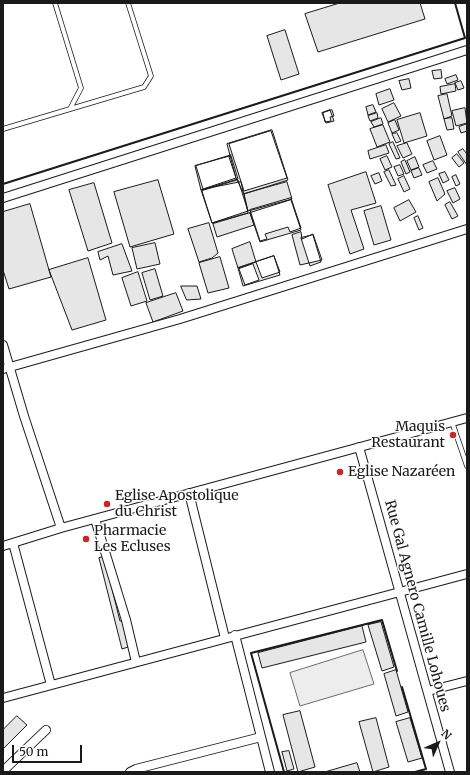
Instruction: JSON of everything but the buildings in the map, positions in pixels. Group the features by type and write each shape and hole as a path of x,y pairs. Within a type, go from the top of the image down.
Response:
{"street":[{"path":"3,198 467,50"},
{"path":"6,368 180,319 467,229"},
{"path":"3,345 6,368 61,528"},
{"path":"3,546 61,528 467,418"},
{"name":"Rue Gal Agnero Camille Lohoues","path":"359,447 401,592 450,772"},
{"path":"189,493 225,638"},
{"path":"95,519 126,620 136,662"},
{"path":"13,544 51,685"},
{"path":"3,698 467,574"},
{"path":"235,635 270,772"},
{"path":"428,691 467,681"},
{"path":"3,771 46,730"},
{"path":"130,772 136,769 260,737"}],"lane":[{"path":"55,3 81,88 70,109"},
{"path":"3,129 144,87 151,76 128,3"},
{"path":"452,422 467,466"}],"shaded area":[{"path":"363,650 374,684 300,706 290,673"}],"wall":[{"path":"3,184 465,38 455,3"},
{"path":"284,772 251,653 382,620 397,671"},
{"path":"402,687 426,769 415,772"}],"place":[{"name":"Maquis Restaurant","path":"453,435"},
{"name":"Eglise Nazaréen","path":"340,472"},
{"name":"Eglise Apostolique du Christ","path":"107,504"},
{"name":"Pharmacie Les Ecluses","path":"86,539"}]}
